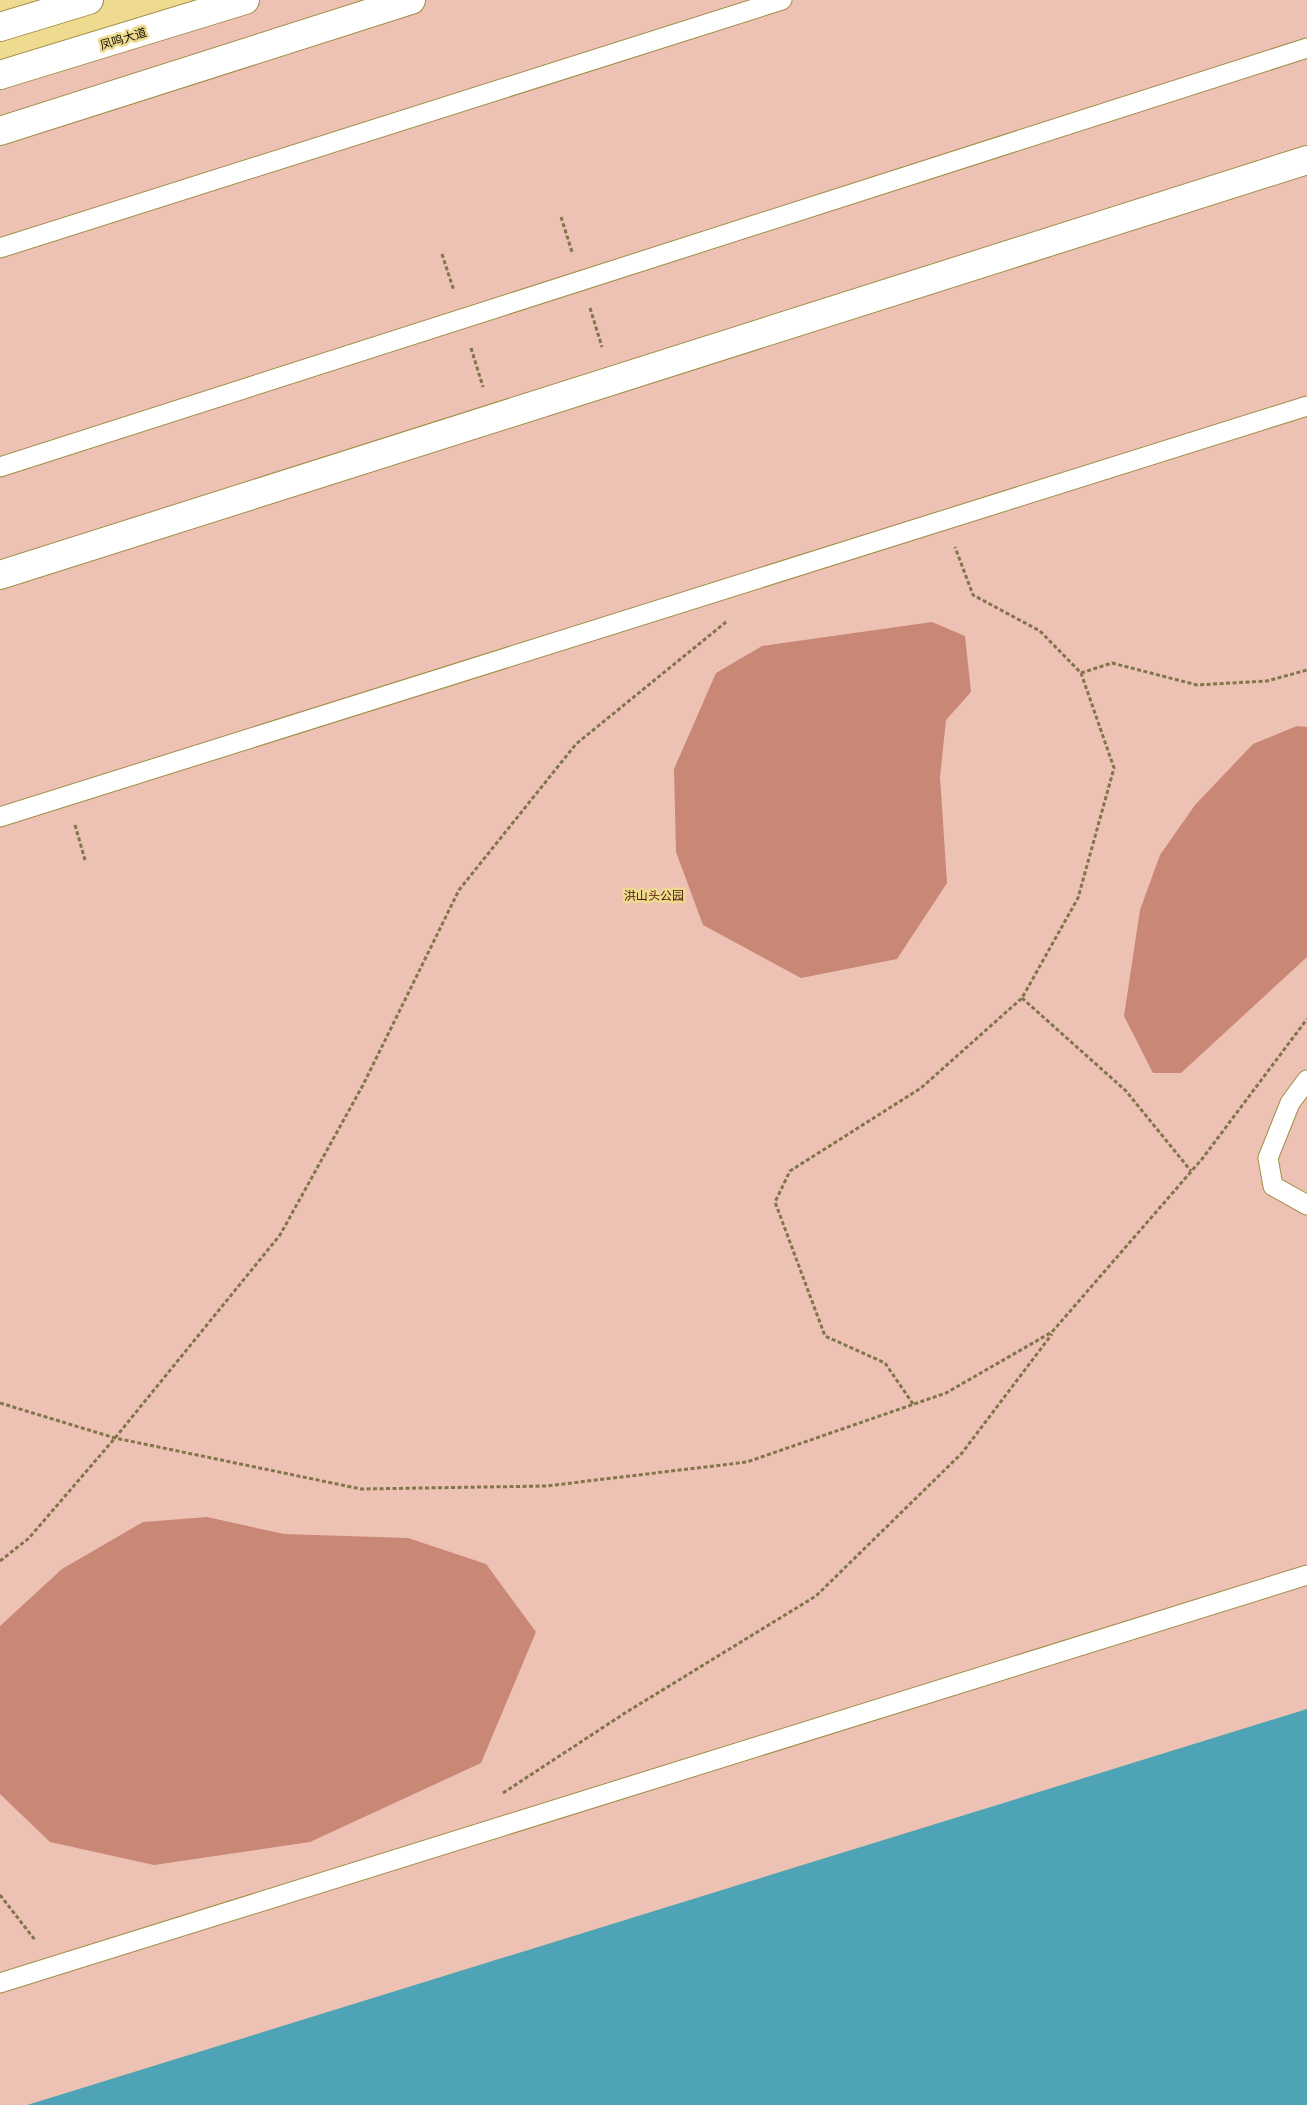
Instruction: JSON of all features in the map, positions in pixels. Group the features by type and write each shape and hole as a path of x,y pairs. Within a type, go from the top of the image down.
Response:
{"street":[{"path":"0,27 89,0"},
{"name":"凤鸣大道","path":"0,75 245,0"},
{"path":"0,131 411,0"},
{"path":"0,575 1307,160"}],"lane":[{"path":"0,248 782,0"},
{"path":"0,467 1307,48"},
{"path":"0,817 1307,406"},
{"path":"1307,1080 1290,1103 1268,1158 1273,1186 1307,1205"},
{"path":"0,1983 1307,1575"}],"path":[{"path":"913,1404 885,1363 825,1336 775,1202 790,1171 921,1088 1022,998 1078,898 1114,768 1081,673 1040,631 973,595 946,521"},
{"path":"0,1560 29,1538 116,1438 280,1235 363,1086 459,890 576,744 729,619"},
{"path":"1081,673 1112,662 1197,685 1267,681 1307,670"},
{"path":"66,796 85,860"},
{"path":"1022,998 1126,1091 1191,1171"},
{"path":"502,1793 625,1713 816,1596 962,1453 1052,1332 1191,1171 1307,1019"},
{"path":"0,1403 116,1438 360,1489 546,1486 747,1462 946,1393 1052,1332"},
{"path":"0,1896 55,1966"}],"green space":[{"name":"洪山头公园","path":"205,0 1307,0 1307,1709 27,2105 0,2105 0,82"}],"shaded area":[{"path":"932,622 965,636 971,692 946,720 940,777 947,883 897,959 801,978 703,925 676,852 674,769 716,673 762,646"},
{"path":"1297,726 1307,727 1307,957 1181,1073 1153,1073 1124,1016 1140,910 1160,855 1195,805 1253,744"},
{"path":"207,1517 284,1534 408,1538 486,1564 536,1632 481,1763 310,1842 154,1865 50,1842 0,1794 0,1626 62,1569 143,1522"}],"water":[{"path":"1307,1709 1307,2105 27,2105"}]}
